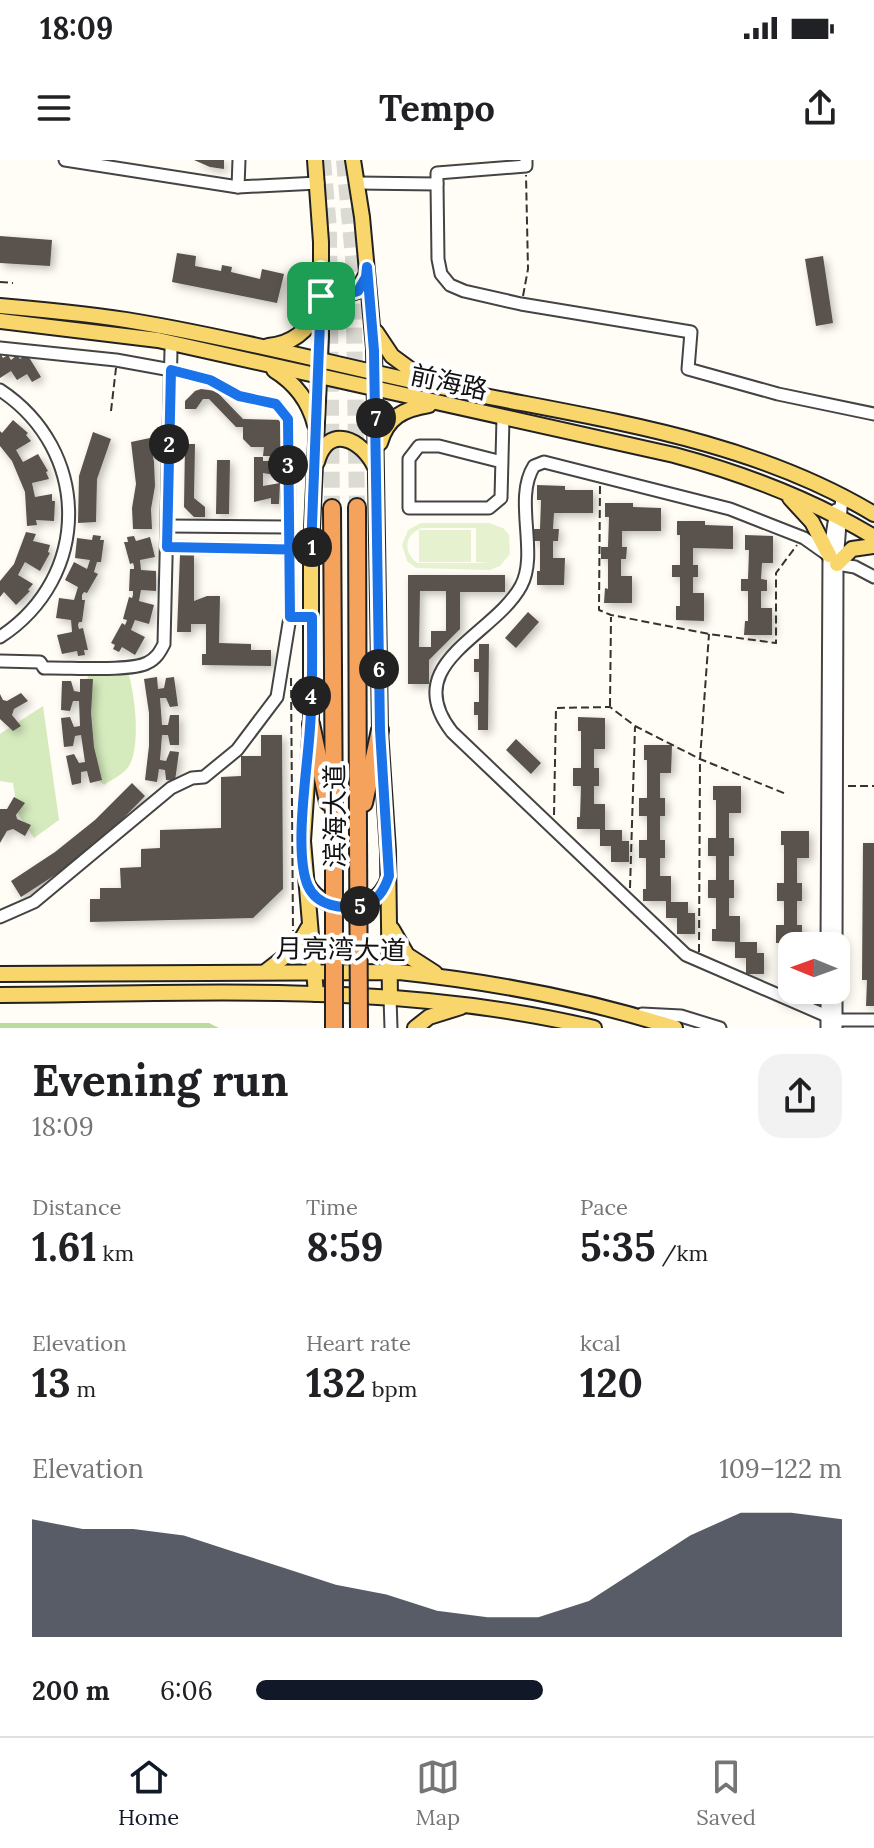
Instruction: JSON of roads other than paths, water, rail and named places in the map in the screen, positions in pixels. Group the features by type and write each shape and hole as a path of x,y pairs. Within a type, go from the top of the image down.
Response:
{"highway":[{"name":"滨海大道","path":"357,507 359,1028"},
{"name":"滨海大道","path":"332,508 334,1028"},
{"path":"311,724 334,835"},
{"path":"358,836 380,730"}],"main road":[{"path":"315,160 321,268 320,377 311,550 311,724 303,819 316,994"},
{"path":"353,160 367,267 376,390 380,730 389,876 390,997"},
{"path":"321,268 331,289 345,295 358,291 366,277 367,267"},
{"path":"257,346 284,343 305,330 318,309 321,296"},
{"name":"前海路","path":"0,306 136,321 703,442 754,458 842,495 874,514"},
{"path":"372,320 380,342 392,356 441,387"},
{"name":"前海路","path":"0,321 146,338 700,462 780,489 874,537"},
{"path":"259,362 276,370 298,390 312,413 317,440"},
{"path":"377,465 381,436 390,420 407,410 438,404"},
{"path":"315,468 324,448 343,439 357,442 377,465"},
{"path":"780,489 812,522 833,559 852,549 874,546"},
{"path":"307,884 312,893 328,904 350,907 372,902 380,896 389,876"},
{"path":"389,914 394,936 407,955 423,967 450,977"},
{"path":"265,972 297,947 308,931 310,920"},
{"name":"月亮湾大道","path":"0,974 389,972 450,977 547,994 630,1013 675,1028"},
{"name":"月亮湾大道","path":"0,995 316,994 390,997 532,1013 594,1028"},
{"path":"415,1028 429,1017 448,1009 472,1005"}],"street":[{"path":"65,160 238,187 318,183"},
{"path":"238,187 239,160"},
{"path":"526,163 437,173 438,259 441,274 450,285 521,304 691,332 688,369 778,394 874,414"},
{"path":"357,183 437,184"},
{"path":"0,348 116,360 171,370 210,380 239,396 276,404 288,419 290,617 277,697 237,750 204,777 192,778 171,788 34,902 0,917"},
{"path":"0,661 40,662 44,668 136,667 153,659 164,644 171,350"},
{"path":"0,390 31,416 48,439 61,465 69,507 67,536 54,577 30,612 0,637"},
{"path":"502,462 439,446 419,446 409,459 409,508 489,508 501,498 502,462 503,418"},
{"path":"874,577 833,559 804,538 730,509 554,462 544,462 534,466 527,483 526,567 521,587 448,661 437,681 436,703 452,732 686,955 832,1023 874,1020"},
{"path":"827,932 833,559 842,495"},
{"path":"167,526 288,527"},
{"path":"167,547 311,550"},
{"path":"833,559 836,932"},
{"path":"290,617 312,617"},
{"path":"390,997 391,1028"},
{"path":"630,1013 681,1016 720,1028"}],"tunnel":[{"path":"323,160 329,229 332,508"},
{"path":"344,160 353,258 357,507"}]}
